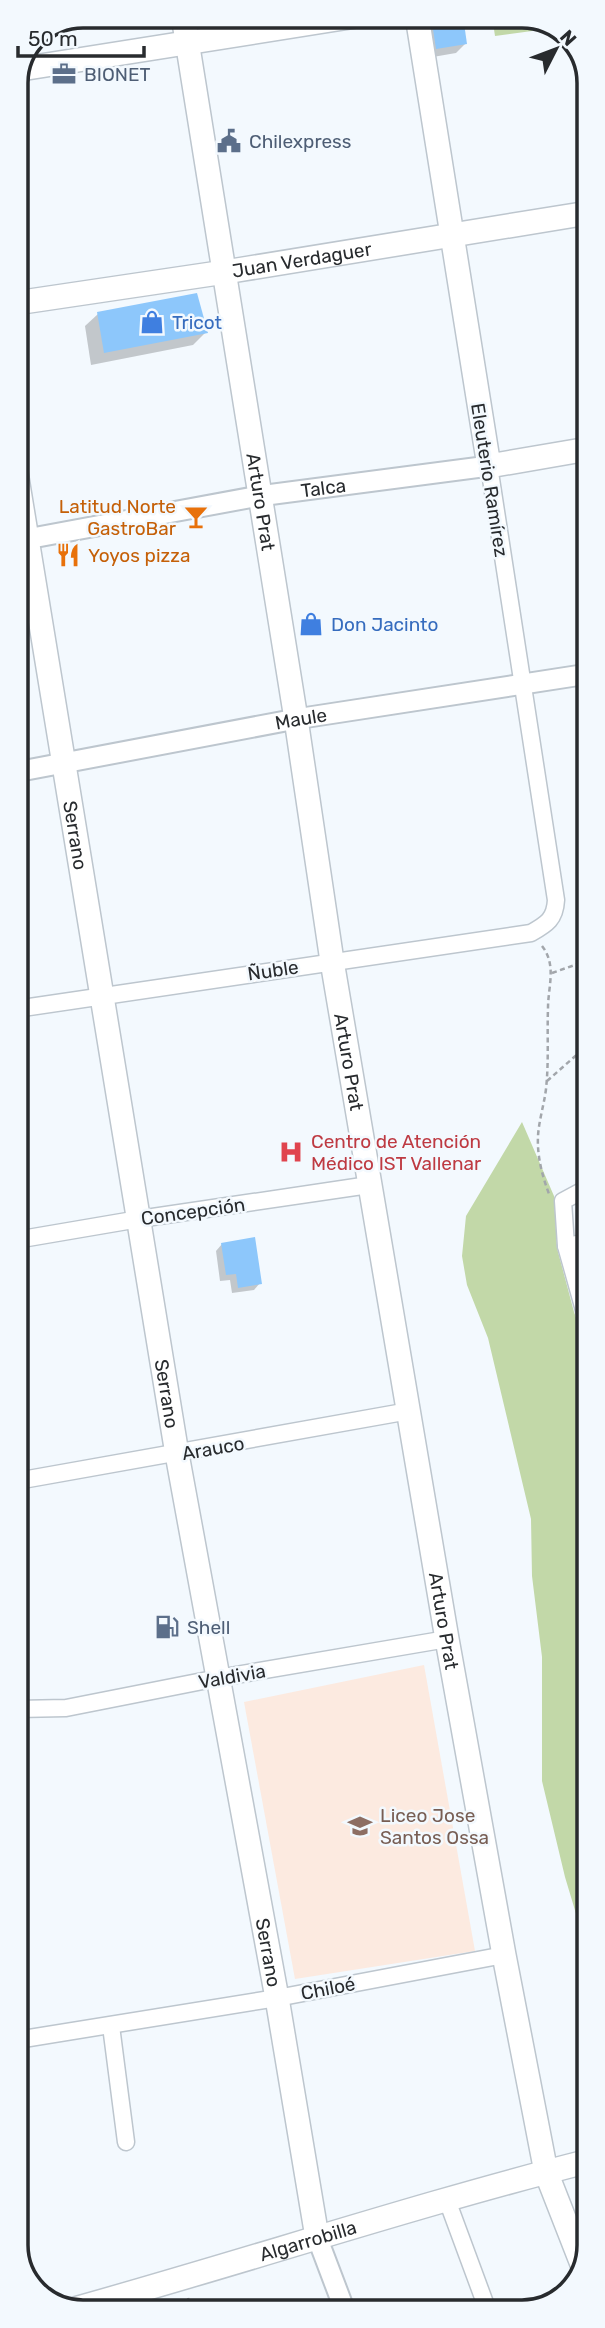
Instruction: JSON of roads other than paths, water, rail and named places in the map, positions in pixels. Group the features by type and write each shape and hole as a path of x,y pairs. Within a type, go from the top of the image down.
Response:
{"main road":[{"name":"Arturo Prat","path":"184,28 296,719 332,961 447,1639 546,2172 577,2250"},
{"path":"30,67 274,28"},
{"name":"Eleuterio Ramírez","path":"418,28 489,466"},
{"name":"Juan Verdaguer","path":"28,301 577,215"},
{"name":"Talca","path":"489,466 577,451"},
{"name":"Serrano","path":"28,571 65,764 177,1454 277,1998 317,2237"},
{"name":"Algarrobilla","path":"108,2300 317,2237 577,2164"}],"street":[{"name":"Talca","path":"28,539 259,496 489,466"},
{"name":"Eleuterio Ramírez","path":"489,466 556,900 555,914 531,933"},
{"name":"Maule","path":"28,770 296,719 577,676"},
{"name":"Ñuble","path":"28,1007 531,933"},
{"name":"Concepción","path":"28,1238 369,1185"},
{"path":"577,1191 557,1199 577,1285"},
{"path":"566,1246 577,1244"},
{"name":"Arauco","path":"28,1479 409,1412"},
{"name":"Valdivia","path":"28,1709 66,1708 218,1678 447,1639"},
{"name":"Chiloé","path":"28,2038 277,1998 504,1955"},
{"path":"111,2026 126,2142"},
{"path":"447,2200 484,2300"},
{"name":"Serrano","path":"317,2237 341,2300"}],"place":[{"name":"BIONET","path":"64,74"},
{"name":"Chilexpress","path":"229,141"},
{"name":"Tricot","path":"152,322"},
{"name":"Latitud Norte GastroBar","path":"196,517"},
{"name":"Yoyos pizza","path":"68,555"},
{"name":"Don Jacinto","path":"311,624"},
{"name":"Centro de Atención Médico IST Vallenar","path":"291,1152"},
{"name":"Shell","path":"167,1627"},
{"name":"Liceo Jose Santos Ossa","path":"360,1826"}]}
